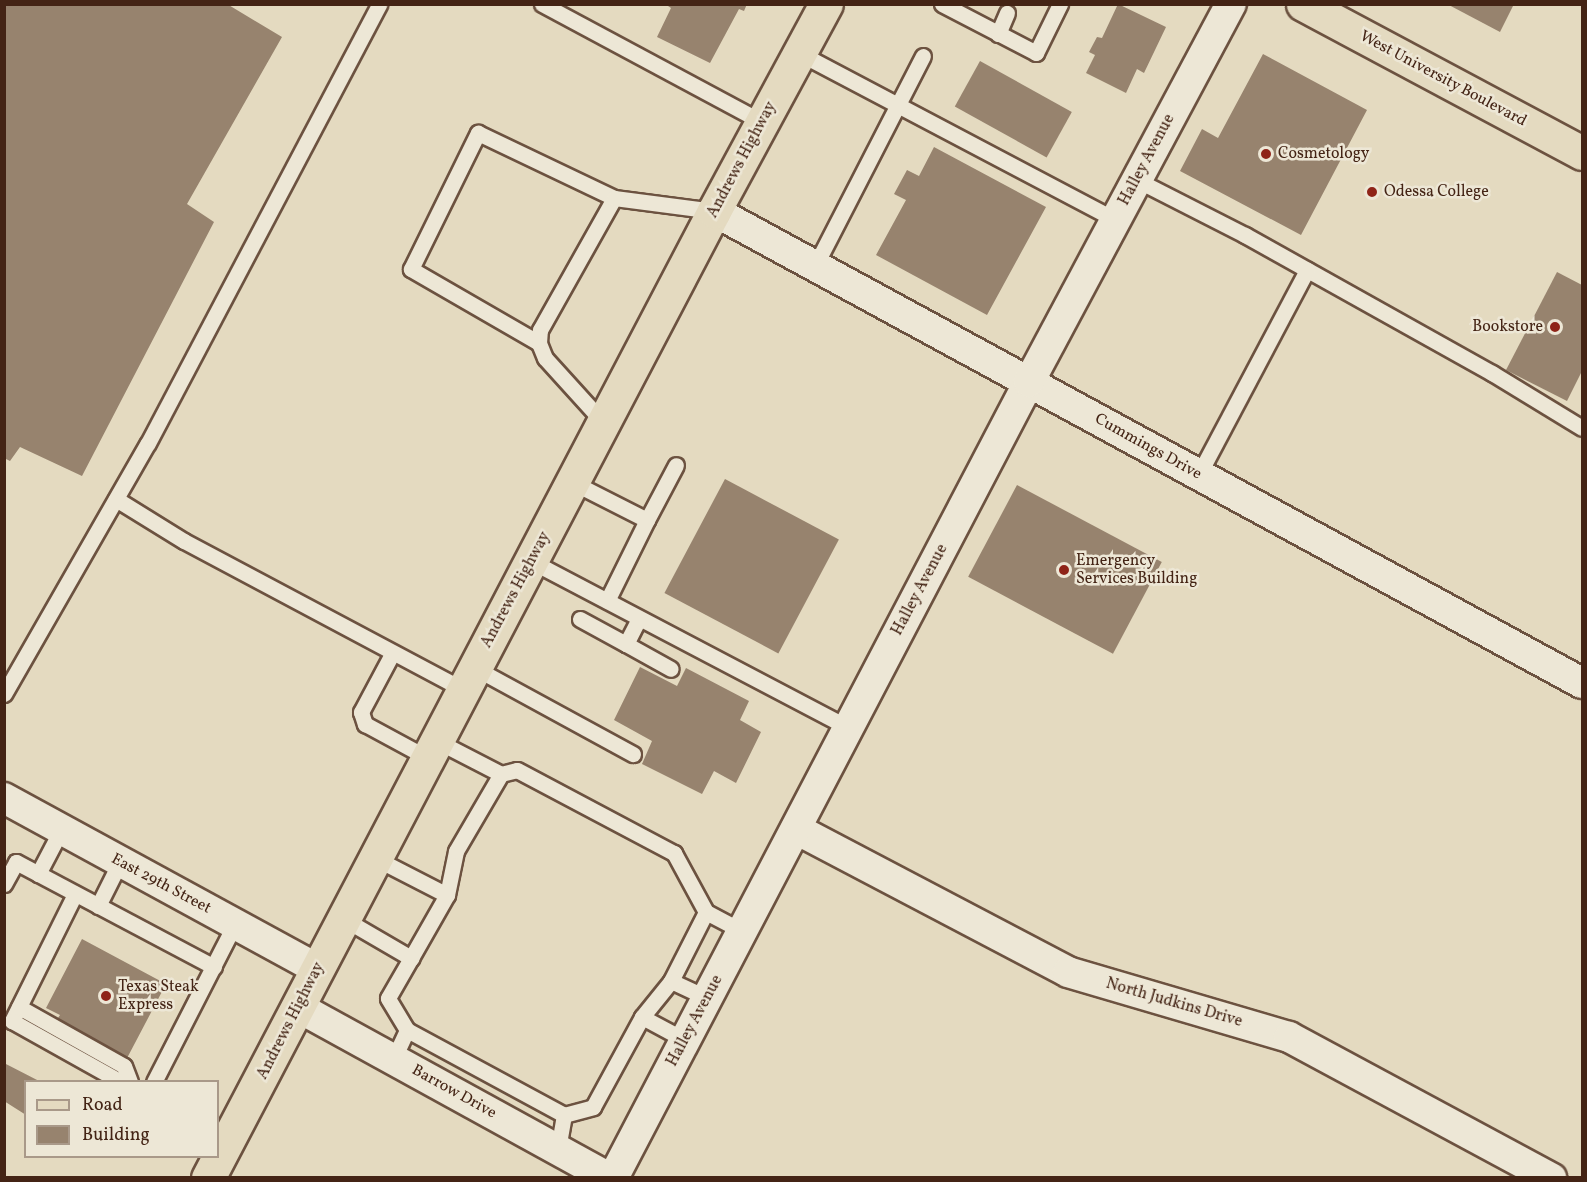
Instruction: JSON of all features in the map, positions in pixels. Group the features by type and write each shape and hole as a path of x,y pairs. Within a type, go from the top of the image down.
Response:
{"main road":[{"name":"Andrews Highway","path":"223,1138 298,1007 714,211 826,4"},
{"name":"West University Boulevard","path":"1304,4 1582,153"},
{"name":"Andrews Highway","path":"208,1178 216,1158"}],"street":[{"name":"Halley Avenue","path":"611,1178 1029,382 1231,4"},
{"name":"Cummings Drive","path":"714,211 1582,683"},
{"name":"East 29th Street","path":"4,798 317,969"},
{"name":"North Judkins Drive","path":"796,829 1068,972 1289,1037 1551,1178"},
{"name":"Barrow Drive","path":"298,1007 611,1178"}],"lane":[{"path":"4,694 116,499 379,4"},
{"path":"542,4 762,122"},
{"path":"942,4 970,11 998,33 1036,53 1060,4"},
{"path":"998,33 1007,13"},
{"path":"800,53 1116,220"},
{"path":"815,266 923,56"},
{"path":"538,343 411,269 478,133 614,198 714,211"},
{"path":"1137,180 1307,270 1492,373 1582,428"},
{"path":"603,422 545,358 538,343 540,330 614,198"},
{"path":"1198,474 1307,270"},
{"path":"607,601 676,465"},
{"path":"572,482 647,520"},
{"path":"116,499 184,542 392,654 469,679 633,754"},
{"path":"531,561 849,728"},
{"path":"580,619 671,669"},
{"path":"626,644 639,619"},
{"path":"392,654 361,712 365,724 501,774 517,770 674,854 706,912 742,931"},
{"path":"501,774 456,851 447,895 388,998 407,1030 564,1115 592,1107 642,1017 671,981 706,912"},
{"path":"38,874 61,830"},
{"path":"375,858 447,895"},
{"path":"4,884 16,862 214,967"},
{"path":"98,906 120,862"},
{"path":"12,1014 75,894"},
{"path":"344,918 411,958"},
{"path":"155,1080 235,924"},
{"path":"671,981 707,998"},
{"path":"12,1014 118,1080"},
{"path":"12,1014 124,1066 129,1080"},
{"path":"642,1017 685,1040"},
{"path":"394,1058 407,1030"},
{"path":"558,1149 564,1115"}],"building":[{"path":"4,4 227,4 282,37 187,204 214,222 82,476 20,447 10,461 4,458"},
{"path":"665,4 747,4 744,11 739,9 710,63 657,37 671,8"},
{"path":"1118,4 1166,27 1144,73 1137,69 1126,93 1086,73 1095,55 1089,52 1097,37 1102,38"},
{"path":"1447,4 1514,4 1500,32"},
{"name":"Cosmetology","path":"1263,54 1367,110 1301,235 1180,171 1202,129 1218,138"},
{"path":"980,61 1072,112 1047,157 955,106"},
{"path":"934,147 1046,207 987,315 876,255 906,200 894,194 907,170 919,176"},
{"name":"Bookstore","path":"1557,272 1582,285 1582,371 1567,401 1506,370"},
{"path":"725,479 839,540 778,653 664,593"},
{"name":"Emergency Services Building","path":"1017,485 1162,562 1113,654 968,577"},
{"path":"640,667 677,686 686,668 749,701 740,720 761,732 736,783 714,771 702,794 642,764 652,741 614,720"},
{"name":"Texas Steak Express","path":"82,939 166,984 125,1062 56,1021 60,1015 46,1008"},
{"path":"4,1063 37,1080 24,1080 24,1114 4,1101"}],"place":[{"name":"Cosmetology","path":"1266,154"},
{"name":"Odessa College","path":"1372,192"},
{"name":"Bookstore","path":"1555,327"},
{"name":"Emergency Services Building","path":"1064,570"},
{"name":"Texas Steak Express","path":"106,996"}]}
